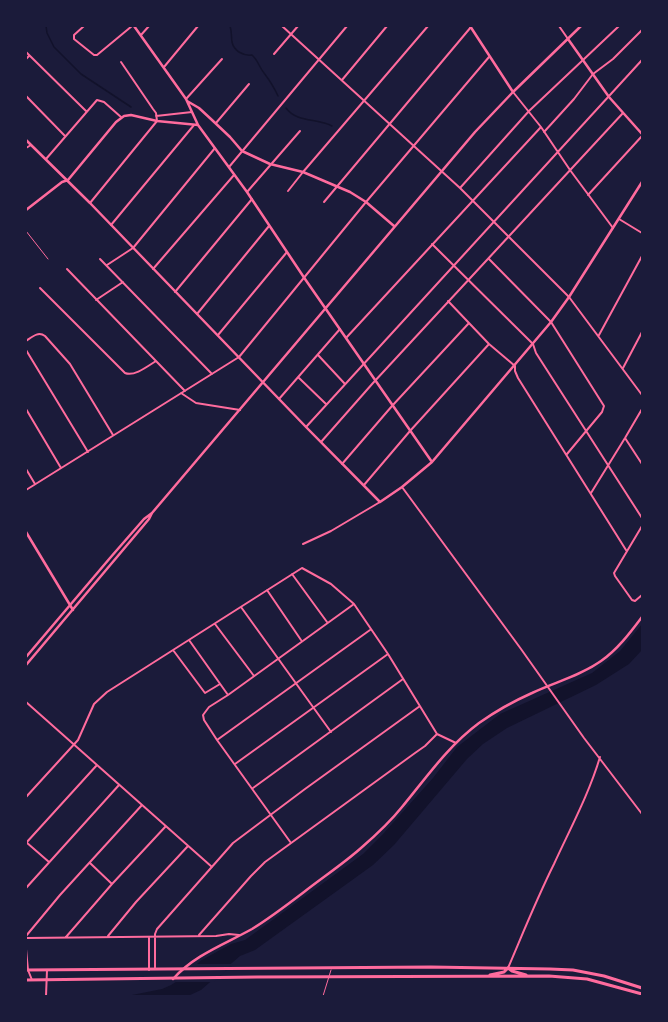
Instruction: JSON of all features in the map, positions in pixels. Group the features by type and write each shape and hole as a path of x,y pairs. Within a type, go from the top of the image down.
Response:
{"main road":[{"path":"508,968 512,971 528,976"},
{"path":"488,976 494,973 504,972 508,968"},
{"path":"27,970 508,968 573,970 604,976 642,989"},
{"path":"587,979 588,973"},
{"path":"26,980 46,981 229,977 549,976 587,979 641,994"}],"street":[{"path":"84,26 73,36 74,39 94,55 133,26 141,35 186,100 196,125 215,148 252,199 304,279 432,462"},
{"path":"141,35 149,26"},
{"path":"164,67 198,26"},
{"path":"282,26 460,188 570,297 642,395"},
{"path":"274,54 298,26"},
{"path":"229,167 348,26"},
{"path":"342,80 387,26"},
{"path":"288,191 428,26"},
{"path":"324,202 470,26 513,92 541,127 570,170 613,228"},
{"path":"559,26 609,97 642,135 588,195"},
{"path":"26,658 144,519 152,513 240,410 441,171 513,92 581,26"},
{"path":"460,188 529,111 619,26"},
{"path":"544,132 574,99 593,74 613,59 642,30"},
{"path":"26,52 86,111"},
{"path":"26,59 29,56"},
{"path":"26,490 239,357 366,202 489,56"},
{"path":"186,100 222,59"},
{"path":"306,427 642,60"},
{"path":"121,62 153,109 157,121"},
{"path":"216,124 249,84"},
{"path":"26,96 65,136"},
{"path":"46,159 95,101 99,99 121,117"},
{"path":"186,100 199,108 230,137 242,151 270,164 303,172 350,192 366,202 394,226"},
{"path":"156,116 192,112"},
{"path":"321,442 375,380 623,113"},
{"path":"26,210 62,182 68,180 121,117 131,116 157,121 196,125"},
{"path":"90,203 157,121"},
{"path":"111,225 196,125"},
{"path":"346,338 541,127"},
{"path":"247,192 300,131"},
{"path":"26,140 68,180 132,248 380,502"},
{"path":"26,148 31,145"},
{"path":"107,265 132,248 215,148"},
{"path":"153,269 234,174"},
{"path":"303,544 331,531 380,502 402,487 432,462 533,344 570,297 642,182"},
{"path":"175,292 252,199"},
{"path":"619,219 642,233"},
{"path":"197,314 269,226"},
{"path":"432,244 533,344 536,353 642,518"},
{"path":"218,335 287,252"},
{"path":"599,335 642,256"},
{"path":"100,259 212,374"},
{"path":"488,259 551,322 604,408 567,454"},
{"path":"67,269 185,391"},
{"path":"96,300 123,282"},
{"path":"40,288 127,374 135,372 156,361"},
{"path":"448,302 489,344 514,366 518,378 626,550"},
{"path":"342,464 392,406 469,323"},
{"path":"279,399 340,329"},
{"path":"623,368 642,332"},
{"path":"26,341 40,334 45,336 70,364 113,435"},
{"path":"363,486 489,344"},
{"path":"26,350 88,452"},
{"path":"318,355 345,384"},
{"path":"298,377 327,404"},
{"path":"181,394 196,403 240,410"},
{"path":"26,409 61,468"},
{"path":"591,493 642,409"},
{"path":"625,438 642,464"},
{"path":"26,469 35,484"},
{"path":"402,487 642,814"},
{"path":"26,665 149,519 152,513"},
{"path":"641,596 635,601 630,598 615,576 614,571 642,526"},
{"path":"26,532 73,610"},
{"path":"26,797 74,745 82,734 94,704 107,692 302,568 331,584 354,604 370,630 388,654 437,734 456,742"},
{"path":"292,574 327,622"},
{"path":"266,590 301,641"},
{"path":"291,843 253,788 217,740 204,720 203,715 209,707 228,695 327,622 354,604"},
{"path":"241,607 331,732"},
{"path":"173,979 181,969 217,946 271,917 367,843 383,829 456,742 478,724 496,712 532,693 549,688 601,661 619,646 642,618"},
{"path":"215,624 254,676"},
{"path":"217,740 370,630"},
{"path":"189,640 228,695"},
{"path":"173,650 204,694 220,684"},
{"path":"235,764 388,654"},
{"path":"253,788 403,679"},
{"path":"26,702 212,867"},
{"path":"155,970 155,932 160,924 234,843 271,814 420,706"},
{"path":"199,935 265,862 415,754 437,734"},
{"path":"508,968 554,863 568,837 600,757"},
{"path":"49,862 26,843 97,765"},
{"path":"26,888 119,785"},
{"path":"26,937 60,895 142,805"},
{"path":"66,937 112,884 166,826"},
{"path":"107,937 136,902 188,846"},
{"path":"90,863 112,884"},
{"path":"26,937 155,937 238,935"},
{"path":"149,937 149,970"},
{"path":"26,949 27,970 32,980"},
{"path":"46,970 46,996"},
{"path":"641,994 642,989"}],"lane":[{"path":"26,231 48,259"},
{"path":"324,996 332,969"}],"shaded area":[{"path":"642,624 642,650 629,664 596,685 507,728 483,744 467,759 394,845 373,865 255,950 240,956 201,990 188,996 127,996 162,989 171,985 184,977 200,961 231,944 245,940 363,854 433,778 457,747 500,714 592,673 620,651"}],"pier":[{"path":"194,964 233,964 214,982 174,982"}],"waterway":[{"path":"46,26 47,33 54,47 81,74 131,107"},
{"path":"230,26 232,42 235,48 242,54 252,55 254,57 278,96"},
{"path":"286,108 291,113 301,118 332,126"}]}
